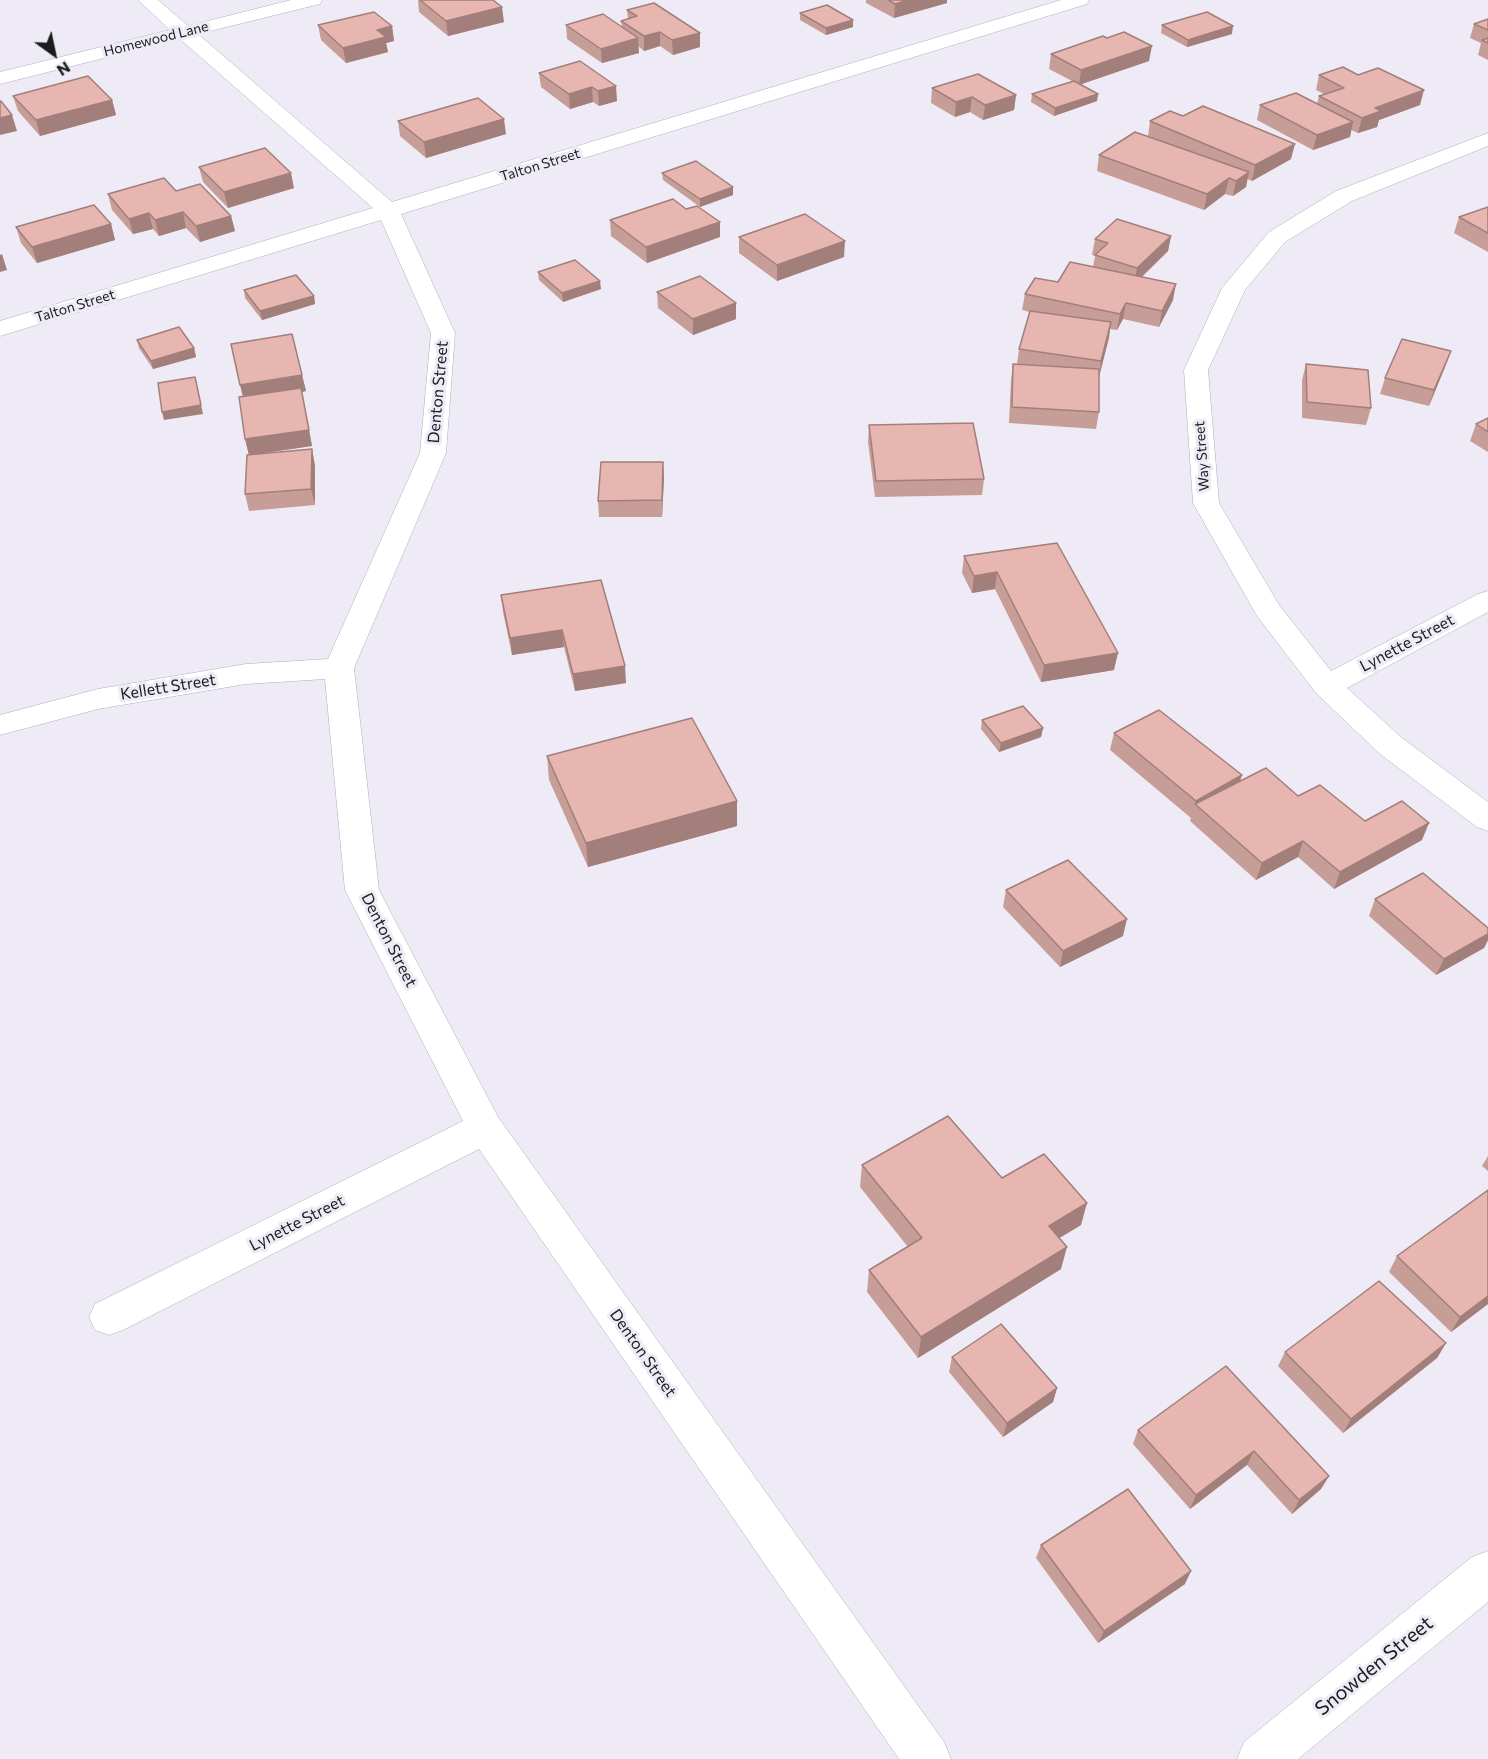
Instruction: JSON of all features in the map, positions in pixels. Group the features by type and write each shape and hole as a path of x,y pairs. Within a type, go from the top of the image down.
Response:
{"street":[{"name":"Denton Street","path":"147,0 388,210 443,333 433,453 339,668 362,890 485,1128 927,1759"},
{"name":"Homewood Lane","path":"0,78 313,0"},
{"name":"Talton Street","path":"0,329 1080,0"},
{"name":"Way Street","path":"1488,139 1344,196 1277,237 1234,288 1196,370 1206,503 1267,610 1327,686 1391,746 1488,819"},
{"name":"Lynette Street","path":"1327,686 1488,600"},
{"name":"Kellett Street","path":"0,725 98,699 246,674 339,668"},
{"name":"Lynette Street","path":"109,1317 485,1128"},
{"name":"Snowden Street","path":"1261,1759 1488,1573"}],"building":[{"path":"420,0 493,0 502,7 446,21"},
{"path":"888,0 908,0 895,4"},
{"path":"654,3 700,33 672,40 660,32 644,36 621,21 637,16 627,10"},
{"path":"827,5 853,20 826,28 800,13"},
{"path":"374,12 392,26 377,30 386,37 343,48 318,25"},
{"path":"1207,12 1233,26 1188,40 1162,25"},
{"path":"603,14 638,38 601,49 566,25"},
{"path":"1488,19 1488,30 1474,24"},
{"path":"1124,32 1152,46 1081,70 1051,54 1103,36 1107,38"},
{"path":"580,61 616,86 598,91 592,87 569,94 539,73"},
{"path":"1343,67 1358,75 1378,68 1424,90 1375,108 1381,111 1362,118 1319,96 1344,88 1319,75"},
{"path":"978,74 1016,95 985,105 972,97 956,102 932,88"},
{"path":"88,76 112,100 36,120 13,96"},
{"path":"1074,81 1098,94 1055,108 1032,94"},
{"path":"1296,93 1353,122 1317,135 1260,105"},
{"path":"478,98 504,119 424,142 398,121"},
{"path":"1,101 12,115 0,118"},
{"path":"1203,106 1295,144 1255,165 1150,121 1170,111 1183,116"},
{"path":"1135,132 1249,172 1236,181 1229,178 1207,194 1099,155"},
{"path":"265,148 291,173 224,192 199,167"},
{"path":"696,161 733,187 700,199 662,173"},
{"path":"164,178 176,191 200,184 231,216 196,226 183,212 155,220 149,213 129,219 108,194"},
{"path":"673,199 686,209 697,206 720,222 646,247 610,220"},
{"path":"94,205 111,224 32,247 16,227"},
{"path":"1488,207 1488,233 1459,217"},
{"path":"805,214 845,241 777,265 739,237"},
{"path":"1117,219 1171,236 1137,268 1095,255 1108,243 1095,239"},
{"path":"575,260 600,281 562,293 538,272"},
{"path":"1070,262 1176,284 1162,311 1126,303 1120,314 1025,294 1035,278 1058,282"},
{"path":"296,275 314,296 260,311 244,290"},
{"path":"700,276 736,303 693,319 657,292"},
{"path":"1030,311 1111,322 1101,361 1019,349"},
{"path":"179,327 194,348 151,361 137,340"},
{"path":"292,334 302,375 240,385 231,344"},
{"path":"1402,339 1451,351 1434,390 1385,378"},
{"path":"1013,364 1099,369 1099,412 1012,407"},
{"path":"1306,364 1368,370 1371,408 1307,402"},
{"path":"195,377 201,405 162,412 158,383"},
{"path":"301,388 309,430 245,439 239,397"},
{"path":"1488,418 1488,432 1476,424"},
{"path":"973,423 984,479 876,481 869,425"},
{"path":"312,449 311,489 245,494 247,455"},
{"path":"601,462 663,462 662,500 598,501"},
{"path":"1057,543 1118,653 1044,665 997,572 974,576 964,556"},
{"path":"601,580 625,666 573,674 562,630 510,638 501,595"},
{"path":"1023,706 1043,728 1001,743 982,720"},
{"path":"1159,710 1242,775 1196,801 1114,733"},
{"path":"692,718 737,801 586,843 547,756"},
{"path":"1266,768 1298,796 1320,785 1365,821 1402,801 1429,823 1340,872 1303,841 1262,863 1195,804"},
{"path":"1068,860 1127,919 1063,951 1006,890"},
{"path":"1423,873 1488,928 1488,934 1444,959 1375,899"},
{"path":"948,1116 1002,1178 1044,1154 1087,1203 1049,1226 1067,1247 921,1337 869,1270 922,1238 862,1165"},
{"path":"1488,1190 1488,1296 1460,1317 1397,1256"},
{"path":"1379,1281 1446,1343 1351,1419 1285,1352"},
{"path":"1001,1324 1057,1388 1007,1423 952,1357"},
{"path":"1226,1366 1329,1476 1299,1500 1254,1451 1196,1495 1138,1430"},
{"path":"1128,1489 1191,1571 1104,1631 1041,1545"}]}
